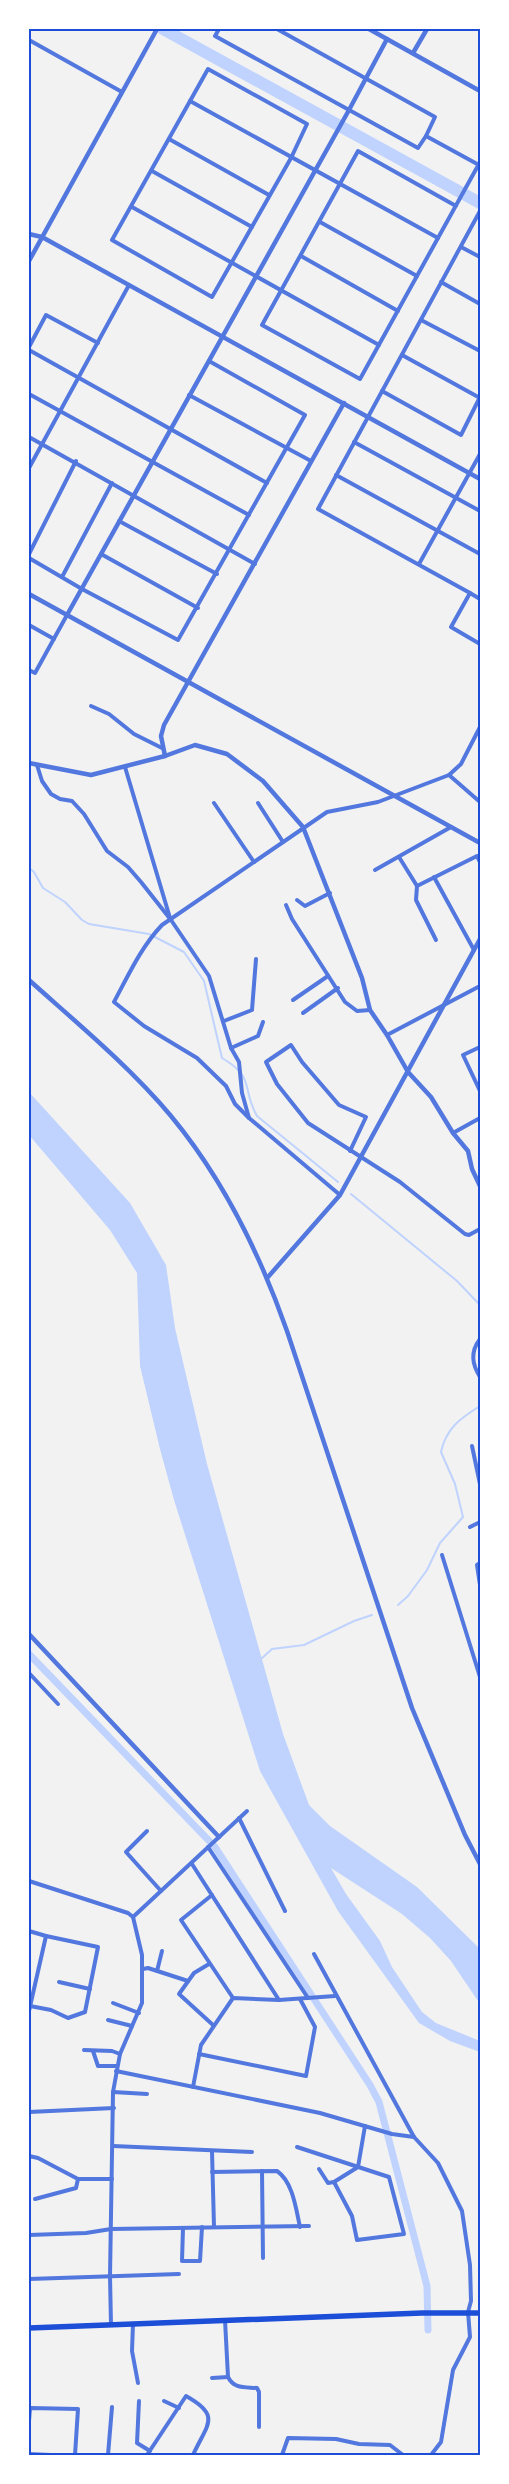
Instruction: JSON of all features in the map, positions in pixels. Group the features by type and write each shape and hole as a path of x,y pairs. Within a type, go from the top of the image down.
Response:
{"main road":[{"path":"29,2328 474,2312"}],"street":[{"path":"29,261 157,29"},
{"path":"219,29 216,36 418,148 435,117 277,29"},
{"path":"369,29 480,91"},
{"path":"413,54 427,29"},
{"path":"29,670 34,673 54,639 387,39"},
{"path":"29,40 122,92"},
{"path":"208,69 308,124 291,158 212,297 112,240 169,139 208,69"},
{"path":"190,102 438,238"},
{"path":"426,136 479,164 467,185 456,206 360,379 262,325 358,151 456,206"},
{"path":"169,139 269,195"},
{"path":"152,171 252,227"},
{"path":"132,207 379,345"},
{"path":"480,211 318,509 480,599"},
{"path":"320,222 417,276"},
{"path":"29,234 42,238 223,336 480,479"},
{"path":"461,247 480,257"},
{"path":"301,256 398,311"},
{"path":"441,282 480,304"},
{"path":"29,468 129,285"},
{"path":"98,343 46,315 29,348 267,483"},
{"path":"421,320 480,351"},
{"path":"382,391 461,434 480,397 402,355"},
{"path":"29,558 62,578 178,640 231,550 306,415 209,361"},
{"path":"29,394 249,515"},
{"path":"189,395 311,461"},
{"path":"165,756 161,736 164,725 256,564 344,403"},
{"path":"29,437 256,564"},
{"path":"354,442 480,511"},
{"path":"419,564 480,454"},
{"path":"29,554 76,462"},
{"path":"336,475 480,554"},
{"path":"62,578 112,483"},
{"path":"119,521 217,574"},
{"path":"101,554 198,608"},
{"path":"470,593 452,627 480,644"},
{"path":"29,594 480,843"},
{"path":"29,625 54,639"},
{"path":"91,706 109,714 134,734 162,748"},
{"path":"340,1195 249,1118 235,1104 226,1086 197,1058 144,1026 114,1002 153,935 171,920 327,812 396,796 448,775 461,764 480,728"},
{"path":"29,763 92,775 165,756 195,745 227,754 262,781 303,827 362,978 370,1010 408,1072 432,1097 453,1133 468,1150 472,1169 480,1186"},
{"path":"36,765 42,781 51,794 60,799 72,801 84,814 108,851 128,867 171,920 209,976 231,1048 238,1062 249,1118"},
{"path":"125,767 171,920"},
{"path":"448,775 480,802"},
{"path":"214,803 254,862"},
{"path":"258,803 283,842"},
{"path":"375,870 451,827"},
{"path":"417,886 477,856 480,862"},
{"path":"399,857 417,886 416,900 436,940"},
{"path":"434,877 474,950"},
{"path":"298,900 305,906 330,893"},
{"path":"286,905 328,976 351,1008 357,1011 370,1010"},
{"path":"268,1277 340,1195 480,939"},
{"path":"224,1021 252,1010 256,959"},
{"path":"293,1000 328,976"},
{"path":"29,980 92,1036 170,1116 228,1197 268,1277 412,1708 480,1864"},
{"path":"387,1035 480,986"},
{"path":"304,1013 338,988"},
{"path":"231,1048 258,1036 263,1022"},
{"path":"350,1152 366,1117 339,1105 302,1062 291,1045 266,1062 278,1084 308,1123 350,1152 400,1182 465,1234 469,1235 480,1228"},
{"path":"480,1047 463,1055 480,1091"},
{"path":"453,1133 480,1118"},
{"path":"480,1340 473,1353 473,1366 480,1377"},
{"path":"472,1446 480,1484"},
{"path":"470,1527 480,1522"},
{"path":"442,1555 479,1668 480,1677"},
{"path":"480,1564 477,1565 480,1586"},
{"path":"29,1634 219,1837"},
{"path":"29,1673 58,1704"},
{"path":"133,1918 246,1811"},
{"path":"239,1818 285,1911"},
{"path":"147,1831 126,1852 161,1891"},
{"path":"209,1847 309,1998"},
{"path":"192,1864 279,2000"},
{"path":"29,1881 128,1913 133,1918 143,1969 142,2003 120,2054 114,2092 110,2276 111,2325"},
{"path":"212,1895 181,1920 233,1998"},
{"path":"29,1930 46,1936 98,1948 85,2012 68,2018 51,2010 30,2006"},
{"path":"29,2011 46,1936"},
{"path":"157,1971 162,1951"},
{"path":"314,1954 335,1996 414,2137 438,2163 462,2211 470,2265 471,2301 474,2312 470,2337 453,2370 441,2442 431,2455"},
{"path":"210,1964 194,1974 179,1994 213,2025"},
{"path":"143,1969 157,1971 188,1981"},
{"path":"29,1977 35,1979"},
{"path":"59,1982 90,1989"},
{"path":"233,1998 279,2000 335,1996"},
{"path":"193,2087 199,2054 213,2025 233,1998"},
{"path":"199,2054 306,2076 315,2027 300,1999"},
{"path":"113,2003 139,2013"},
{"path":"108,2020 132,2026"},
{"path":"84,2050 112,2051 120,2054"},
{"path":"93,2050 98,2066 117,2066"},
{"path":"116,2071 320,2113 384,2132 414,2137"},
{"path":"114,2092 147,2094"},
{"path":"29,2112 114,2108"},
{"path":"319,2169 328,2183 334,2182 358,2167 365,2126"},
{"path":"113,2146 252,2152"},
{"path":"297,2147 389,2177 404,2234 357,2240 352,2216 334,2182"},
{"path":"212,2151 214,2227"},
{"path":"29,2156 38,2158 78,2179 112,2179"},
{"path":"262,2171 263,2258"},
{"path":"212,2172 278,2171 283,2175 290,2189 300,2226"},
{"path":"35,2198 76,2188 78,2179"},
{"path":"29,2235 86,2233 112,2229 309,2226"},
{"path":"183,2228 182,2261 200,2262 202,2228"},
{"path":"29,2279 179,2274"},
{"path":"225,2320 228,2377 231,2384 236,2386 257,2388 259,2392 259,2427"},
{"path":"133,2324 132,2350 138,2383"},
{"path":"212,2378 228,2377"},
{"path":"139,2401 137,2443 148,2453 186,2396 208,2411 210,2418 193,2455"},
{"path":"164,2402 179,2408"},
{"path":"108,2455 112,2407"},
{"path":"29,2421 29,2408 78,2409 75,2455"},
{"path":"282,2455 288,2438 336,2439 359,2444 390,2445 403,2455"},
{"path":"29,2454 50,2455"}],"water":[{"path":"29,1092 130,1203 166,1265 175,1328 207,1464 283,1734 309,1805 330,1826 417,1887 480,1949 480,2004 451,1961 430,1938 402,1914 331,1868 346,1894 380,1941 392,1967 422,2012 436,2023 480,2041 480,2052 450,2041 419,2023 338,1911 260,1771 174,1500 160,1449 140,1366 137,1273 110,1230 29,1135"}],"waterway":[{"path":"163,29 480,203"},
{"path":"29,868 34,872 43,888 65,902 82,920 89,924 149,934 184,952 204,981 222,1058 233,1065 244,1078 257,1116 338,1182"},
{"path":"351,1194 457,1281 480,1305"},
{"path":"398,1605 408,1596 427,1570 440,1543 463,1517 455,1484 441,1452 443,1444 455,1424 480,1406"},
{"path":"261,1659 272,1649 304,1645 354,1621 372,1615"},
{"path":"29,1654 215,1847 370,2085 379,2102 427,2286 428,2330"}]}
